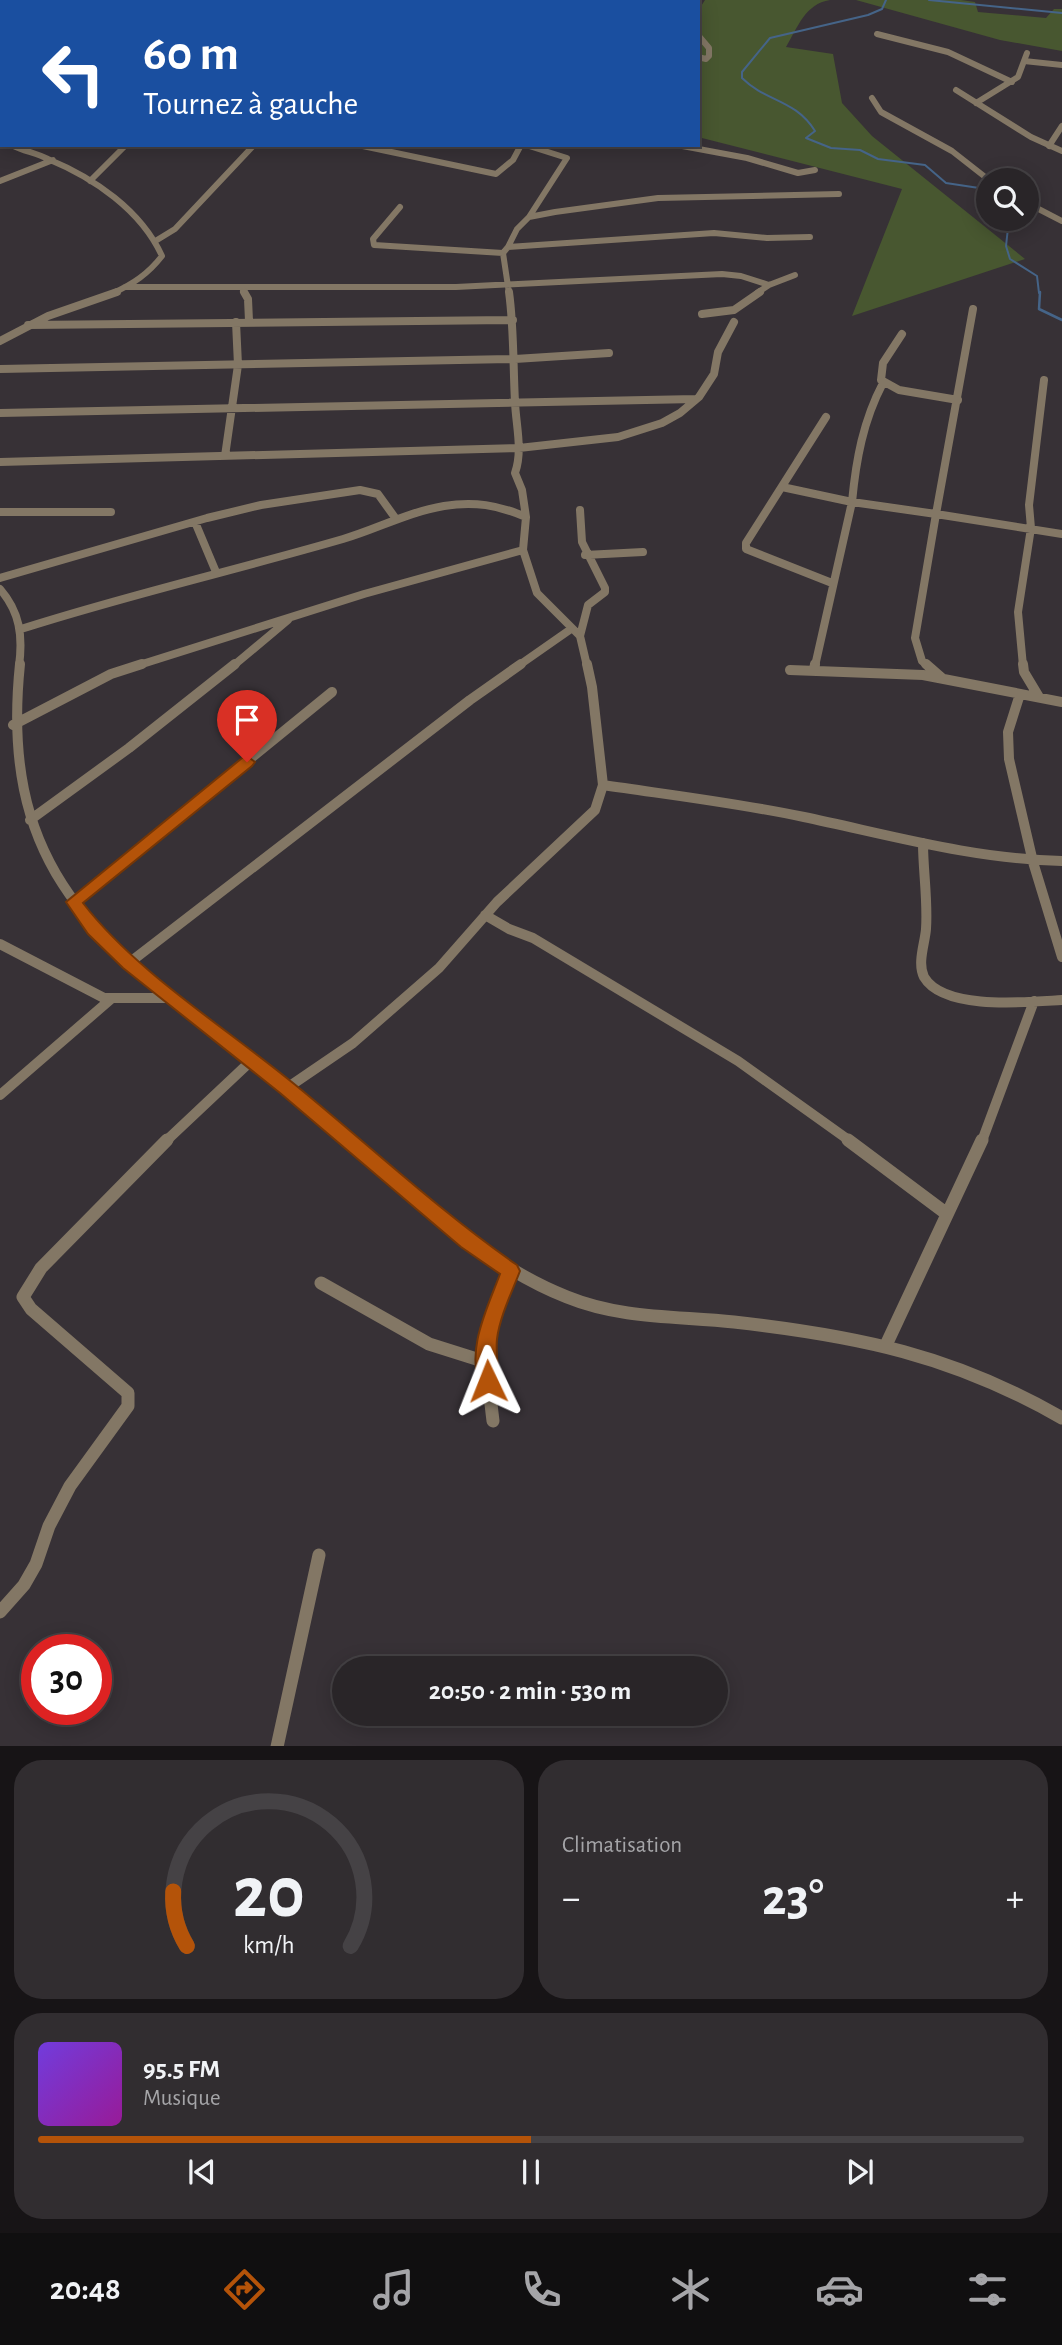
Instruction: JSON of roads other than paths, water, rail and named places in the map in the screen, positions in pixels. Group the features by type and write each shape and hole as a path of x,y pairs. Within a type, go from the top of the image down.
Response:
{"street":[{"path":"877,34 948,52 1012,82"},
{"path":"700,37 709,48 709,56 700,57"},
{"path":"976,103 1018,78 1027,53"},
{"path":"1024,61 1062,65"},
{"path":"956,90 1049,146 1062,151"},
{"path":"872,98 881,112 951,151 976,170"},
{"path":"1049,146 1062,126"},
{"path":"0,341 29,326 125,287 158,264 162,256 157,240 132,213 90,181 53,160 16,147"},
{"path":"90,181 124,147"},
{"path":"157,240 175,229 252,147"},
{"path":"368,147 496,174 513,160 519,147"},
{"path":"287,1088 354,1043 439,968 485,915 586,821 595,810 603,785 592,687 576,633 537,593 523,550 526,517 522,490 515,473 520,458 515,405 513,320 506,250 517,229 529,217 567,158 532,147"},
{"path":"688,147 747,158 798,173 815,170"},
{"path":"0,181 53,160"},
{"path":"529,217 658,198 839,194"},
{"path":"400,207 373,239 373,245 506,250 714,233 767,238 810,237"},
{"path":"1039,209 1062,221"},
{"path":"125,287 509,285 540,281 722,274 741,276 769,285"},
{"path":"702,314 734,310 769,285 795,275"},
{"path":"242,288 248,299 249,321"},
{"path":"942,678 922,661 915,638 974,309"},
{"path":"29,326 249,321 513,320"},
{"path":"225,456 238,365 236,322"},
{"path":"0,462 519,448 583,442 641,431 680,413 696,399 714,374 718,352 734,322"},
{"path":"902,334 883,363 881,380 899,390 958,400"},
{"path":"0,369 515,359 609,353"},
{"path":"1039,697 1024,672 1019,630 1019,593 1031,528 1028,505 1044,380"},
{"path":"814,671 852,502 856,457 869,406 884,383"},
{"path":"0,412 515,405 696,399"},
{"path":"826,417 746,543 746,549 832,583"},
{"path":"782,487 852,502 1062,534"},
{"path":"0,578 261,505 368,489 379,493 396,519"},
{"path":"21,629 111,600 346,538 396,519 462,503 500,506 526,517"},
{"path":"129,963 470,700 576,633 588,605 605,592 606,588 585,555 578,527 580,510"},
{"path":"0,512 111,512"},
{"path":"195,522 216,572"},
{"path":"13,725 111,674 293,616 523,550"},
{"path":"585,555 643,552"},
{"path":"0,589 11,601 21,629 13,725 21,794 46,859 74,902 94,929 129,963 287,1088 468,1241 510,1271 550,1292 597,1308 631,1315 790,1328 887,1345 960,1366 1022,1392 1062,1418"},
{"path":"30,820 113,763 190,703 293,616"},
{"path":"790,670 891,672 942,678 1062,702"},
{"path":"74,902 332,692"},
{"path":"1020,694 1008,732 1007,746 1033,862 1062,957"},
{"path":"603,785 743,806 923,843 1033,862 1062,862"},
{"path":"923,843 922,884 926,926 923,974 928,982 950,995 1005,1003 1062,1000"},
{"path":"485,915 509,929 533,938 738,1061 802,1105 947,1214"},
{"path":"0,944 97,995 111,999 172,998"},
{"path":"0,1095 111,999"},
{"path":"887,1345 975,1159 1034,1002"},
{"path":"0,1612 24,1585 36,1564 49,1526 70,1486 130,1399 128,1392 31,1309 23,1297 25,1292 98,1208 251,1060"},
{"path":"493,1421 486,1362 493,1317 510,1271"},
{"path":"321,1283 429,1343 486,1362"},
{"path":"277,1746 319,1555"}],"waterway":[{"path":"886,0 882,9 868,15 770,38 742,72 742,78 751,86 799,113 815,131 806,138 831,148 860,150 878,159 925,165 946,183 976,188"},
{"path":"929,0 1062,13"},
{"path":"1008,231 1006,246 1010,259 1037,276 1039,293"},
{"path":"1040,292 1039,309 1062,320"}]}
